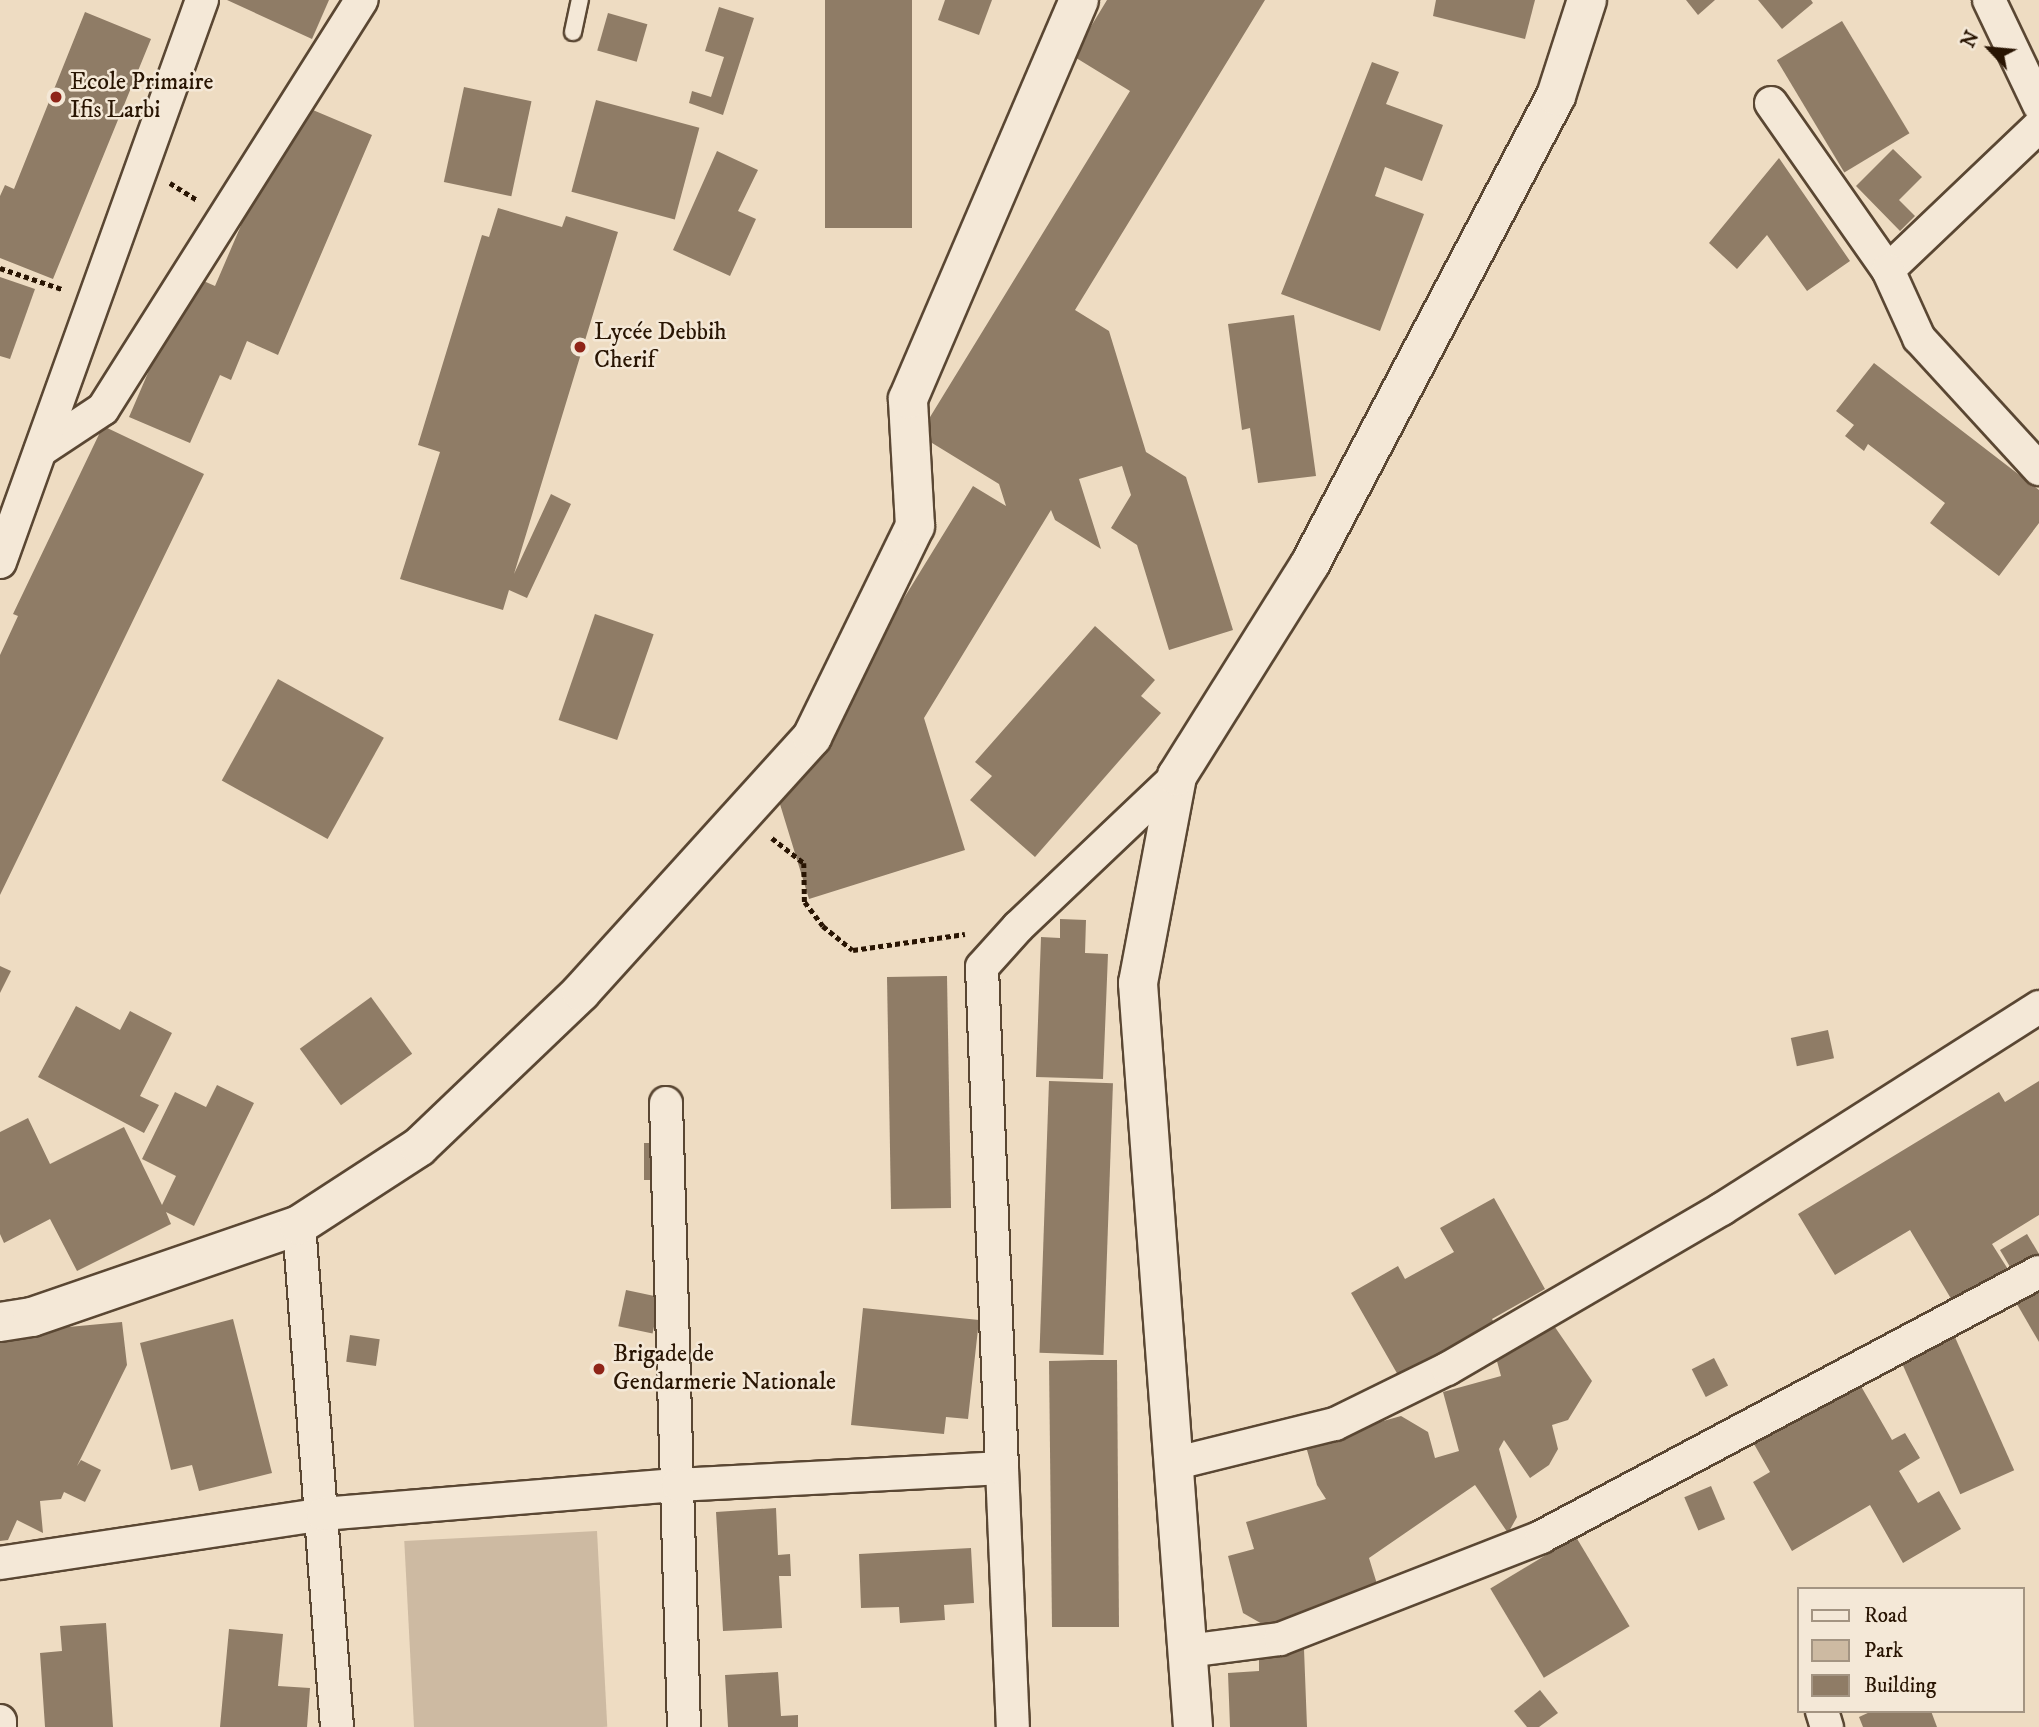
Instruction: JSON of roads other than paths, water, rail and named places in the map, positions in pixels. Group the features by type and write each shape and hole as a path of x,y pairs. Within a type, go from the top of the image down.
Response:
{"street":[{"path":"0,562 202,0"},
{"path":"41,450 103,409 362,0"},
{"path":"0,1322 32,1317 299,1225 419,1147 581,992 812,737 915,526 908,399 1079,0"},
{"path":"1013,1727 982,967 1018,926 1177,776 1317,552 1556,96 1587,0"},
{"path":"1989,0 2039,105"},
{"path":"1771,103 1888,270 1919,338 2039,469"},
{"path":"1888,270 2039,126"},
{"path":"1177,776 1138,983 1192,1727"},
{"path":"1173,1464 1335,1424 1447,1369 1722,1209 2039,1007"},
{"path":"666,1102 684,1727"},
{"path":"299,1225 323,1514 337,1727"},
{"path":"1187,1651 1280,1639 1541,1537 2039,1272"},
{"path":"0,1563 323,1514 677,1485 1002,1468"},
{"path":"0,1721 1,1727"}],"lane":[{"path":"573,32 580,0"}],"place":[{"name":"Ecole Primaire Ifis Larbi","path":"56,97"},
{"name":"Lycée Debbih Cherif","path":"580,347"},
{"name":"Brigade de Gendarmerie Nationale","path":"599,1369"}]}
